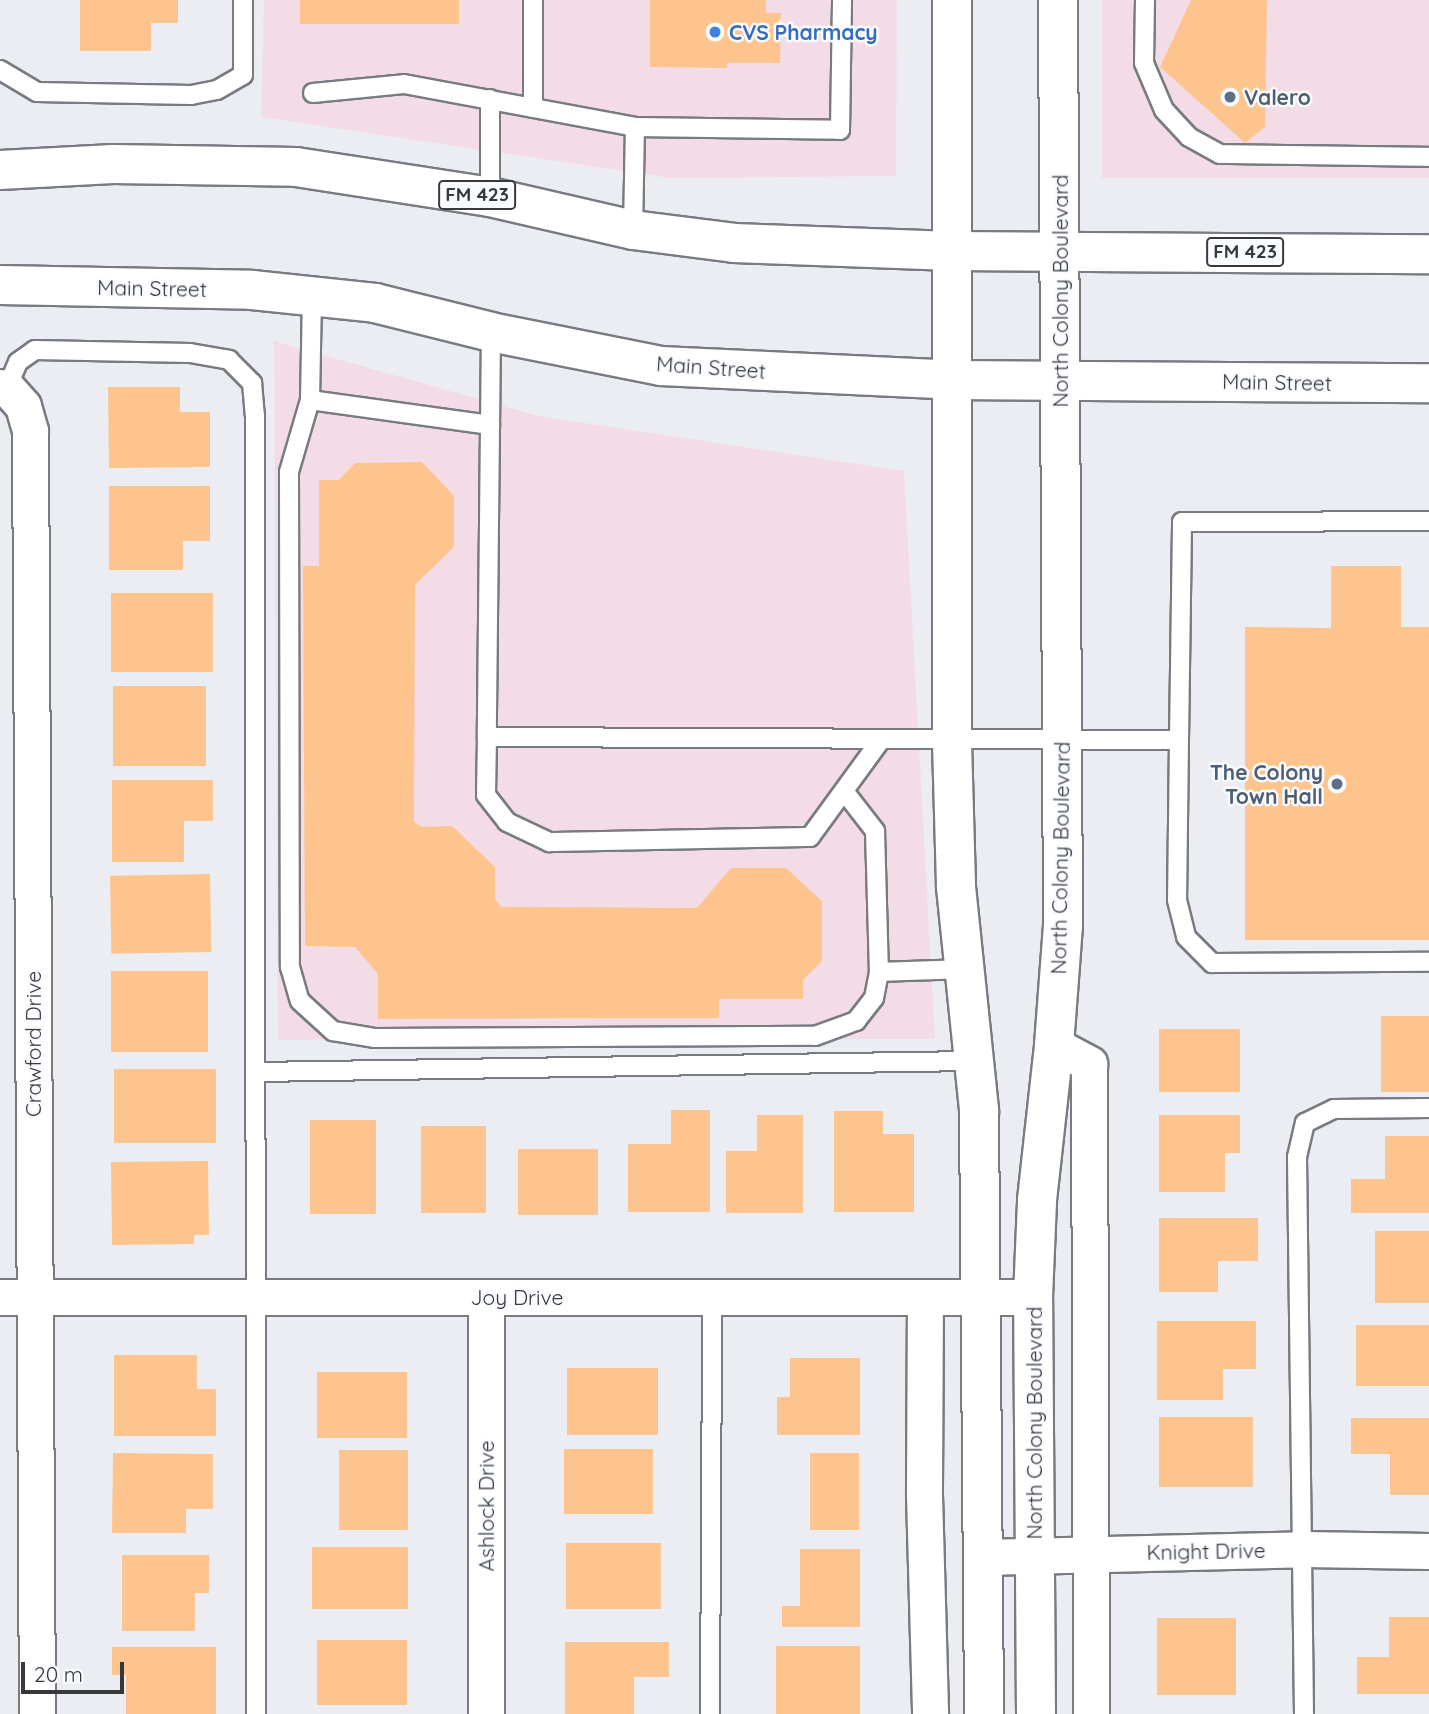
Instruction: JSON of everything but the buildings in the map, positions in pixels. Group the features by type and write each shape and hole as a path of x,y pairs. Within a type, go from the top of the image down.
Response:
{"main road":[{"path":"952,0 953,741 956,887 979,1111 984,1714"},
{"name":"North Colony Boulevard","path":"1036,1714 1033,1297 1037,1200 1054,1045 1063,925 1058,0"},
{"name":"FM 423","path":"0,170 113,164 296,167 490,197 633,230 734,243 953,251 1429,254"},
{"name":"Main Street","path":"0,285 252,290 375,303 491,332 661,366 953,380 1429,383"}],"street":[{"name":"Crawford Drive","path":"3,388 23,406 30,431 17,1297 37,1714"},
{"path":"1054,1045 1089,1064 1091,1714"},
{"name":"Joy Drive","path":"17,1297 1033,1297"},
{"name":"Ashlock Drive","path":"486,1297 486,1714"},
{"path":"925,1297 924,1494 930,1714"},
{"name":"Knight Drive","path":"982,1557 1304,1549 1429,1551"}],"lane":[{"path":"0,70 37,92 191,95 217,90 243,75 243,0"},
{"path":"533,0 533,108"},
{"path":"313,93 404,85 635,127 840,130 842,0"},
{"path":"1145,0 1144,63 1164,110 1189,137 1220,154 1429,157"},
{"path":"490,100 490,197"},
{"path":"633,230 635,127"},
{"path":"312,296 310,400 289,472 290,967 300,1001 333,1031 375,1038 816,1036 856,1021 874,998 879,972 875,831 844,791"},
{"path":"491,332 486,795 507,822 550,842 810,838 880,741"},
{"path":"3,388 18,362 35,351 190,353 229,360 252,383 255,415 256,1714"},
{"path":"310,400 490,425"},
{"path":"1429,521 1182,522 1177,900 1186,937 1212,964 1429,962"},
{"path":"487,737 880,741 1179,740"},
{"path":"879,972 965,969"},
{"path":"256,1072 974,1061"},
{"path":"1304,1714 1297,1157 1305,1123 1334,1109 1429,1108"},
{"path":"710,1714 712,1297"}],"shaded area":[{"path":"264,0 897,0 896,176 670,178 261,117"},
{"path":"1102,0 1429,0 1429,178 1102,178"},
{"path":"274,341 538,416 904,471 935,1039 278,1040"}],"place":[{"name":"CVS Pharmacy","path":"715,32"},
{"name":"Valero","path":"1230,97"},
{"name":"The Colony Town Hall","path":"1337,784"}]}
